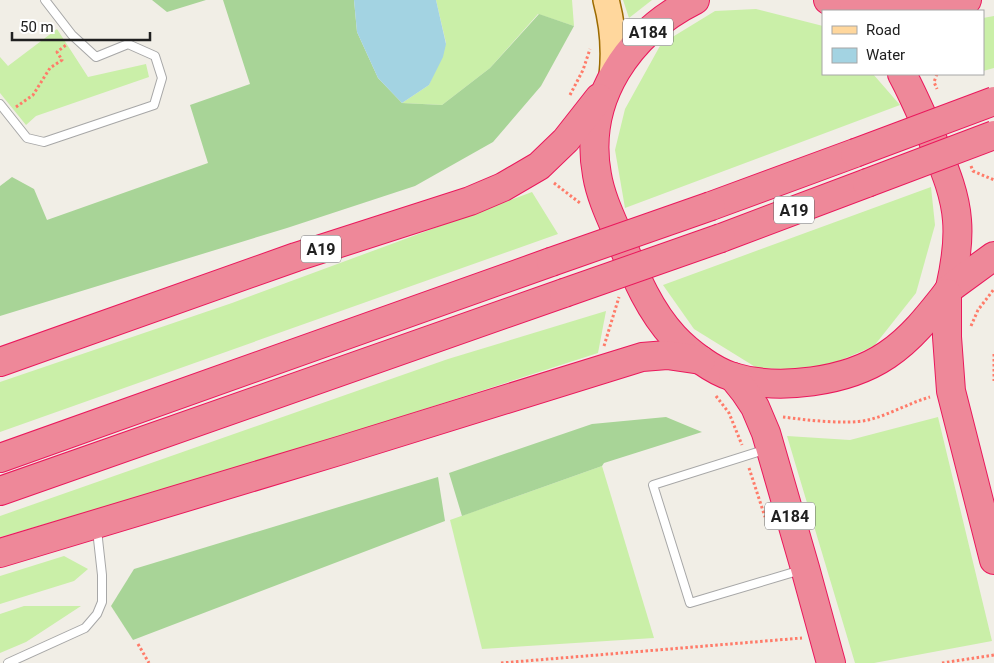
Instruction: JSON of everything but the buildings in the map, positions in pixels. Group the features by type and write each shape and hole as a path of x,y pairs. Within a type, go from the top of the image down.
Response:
{"highway":[{"name":"A184","path":"695,0 668,15 653,27 625,58 610,81 598,115 594,148 597,175 602,196 649,304 675,338 701,360 721,384 746,392 754,407 758,452 805,568 831,663"},
{"path":"828,0 844,10"},
{"path":"853,0 905,9 935,7 967,0"},
{"name":"A184","path":"902,75 924,118 948,177 954,199 957,219 957,250 949,291 947,337 951,391 994,560"},
{"name":"A19","path":"0,362 286,260 470,201 503,188 539,166 566,140 610,81"},
{"name":"A19","path":"0,458 711,206 994,101"},
{"name":"A19","path":"0,491 721,238 994,135"},
{"path":"949,291 994,256"},
{"name":"A184","path":"721,384 812,381 853,371 887,355 906,340 925,321 949,291"},
{"path":"0,553 642,357 667,355 701,360"}],"main road":[{"name":"A184","path":"606,0 613,36 614,55 610,81"}],"lane":[{"path":"0,104 27,138 44,142 154,105 162,78 155,56 128,44 96,57 72,35 45,0"},
{"path":"758,452 653,485 690,603 805,568"},
{"path":"8,663 85,628 97,614 102,602 102,575 96,524"}],"path":[{"path":"566,102 583,70 592,40"},
{"path":"13,109 33,95 50,68 62,60 57,52 67,45"},
{"path":"993,179 994,184"},
{"path":"994,354 994,381"},
{"path":"721,384 717,396 729,413 738,432 758,452 766,520"},
{"path":"778,419 783,417 845,421 867,420 912,402 939,394"},
{"path":"801,631 806,646"},
{"path":"501,663 803,638"},
{"path":"138,644 149,663"},
{"path":"942,663 994,655"}],"green space":[{"path":"152,0 206,0 167,12"},
{"path":"223,0 354,0 357,32 378,78 402,103 442,105 490,68 539,14 574,26 541,86 493,142 415,186 287,228 0,316 0,186 12,177 34,189 47,220 208,163 190,105 250,84"},
{"path":"436,0 572,0 574,26 538,14 490,68 442,105 402,103 429,85 446,43"},
{"path":"623,0 652,0 629,18"},
{"path":"756,9 822,26 822,75 874,75 900,105 625,208 615,150 625,109 661,44 715,11"},
{"path":"994,16 994,68 984,71 984,18"},
{"path":"57,29 88,77 146,64 149,77 36,116 26,125 0,93 0,57 8,66"},
{"path":"931,187 935,225 916,293 874,346 818,370 757,368 694,329 663,285"},
{"path":"532,192 558,234 0,432 0,382 232,303"},
{"path":"606,311 598,353 251,465 0,537 0,516 448,359"},
{"path":"666,417 702,432 604,463 602,466 462,516 449,473 592,424"},
{"path":"938,417 992,641 874,663 855,663 787,436 850,440"},
{"path":"602,466 654,638 482,649 450,520"},
{"path":"438,477 445,521 133,640 111,606 134,569"},
{"path":"64,556 88,569 74,581 0,604 0,576"},
{"path":"24,606 81,606 26,642 0,653 0,614"}],"water":[{"path":"354,0 436,0 446,44 443,57 429,85 402,103 378,78 357,32"}]}
